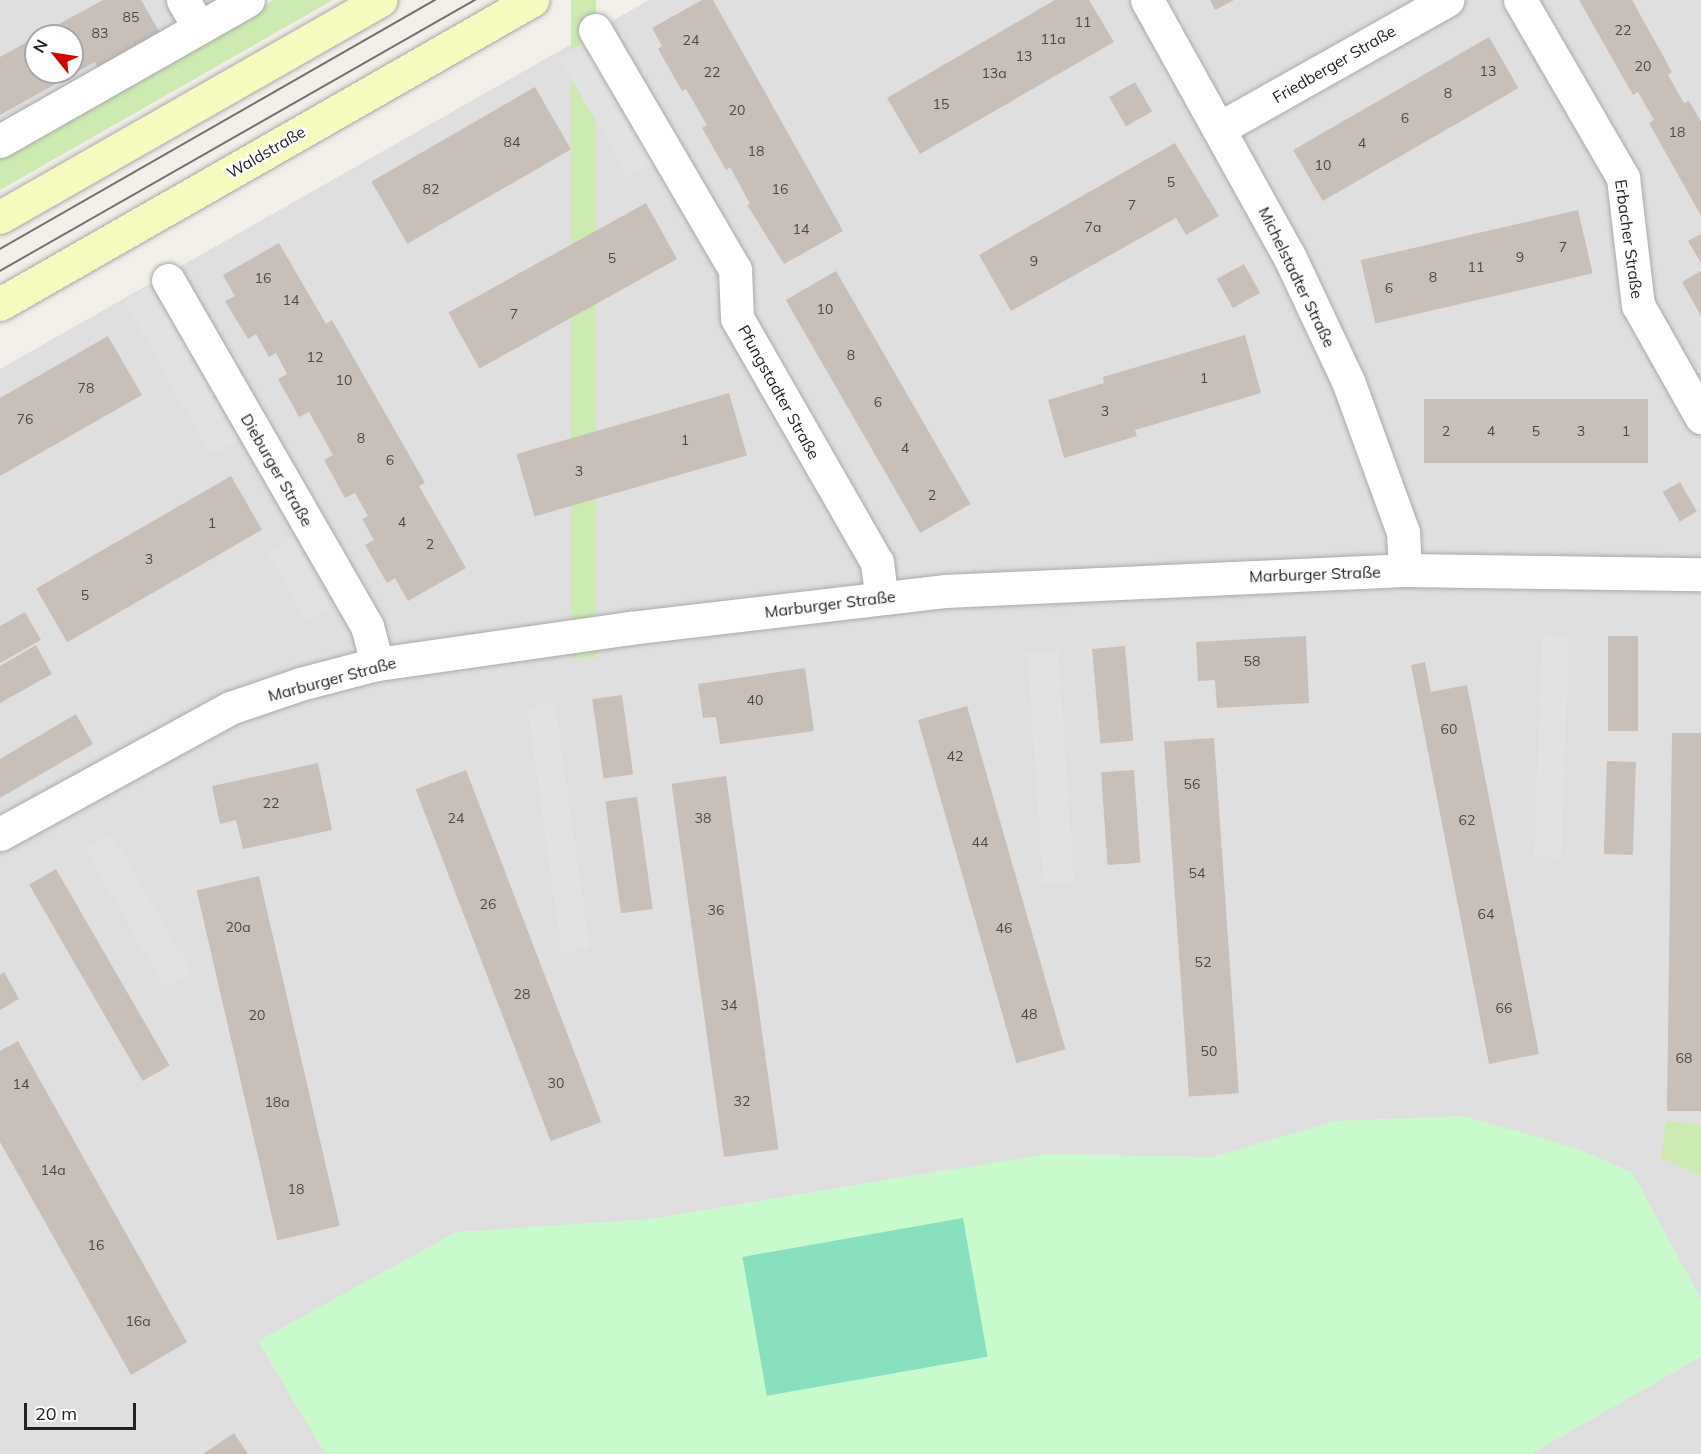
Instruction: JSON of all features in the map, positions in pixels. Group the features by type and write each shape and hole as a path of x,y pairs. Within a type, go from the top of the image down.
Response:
{"main road":[{"path":"0,217 380,0"},
{"name":"Waldstraße","path":"0,304 532,0"}],"street":[{"path":"183,0 199,28"},
{"path":"0,141 248,0"},
{"name":"Michelstadter Straße","path":"1147,0 1290,258 1348,381 1403,532 1405,570"},
{"name":"Friedberger Straße","path":"1220,128 1447,0"},
{"name":"Erbacher Straße","path":"1520,0 1623,178 1638,305 1701,417"},
{"name":"Pfungstadter Straße","path":"595,30 735,270 737,318 877,562 880,597"},
{"name":"Dieburger Straße","path":"168,280 367,626 377,664"},
{"name":"Marburger Straße","path":"0,834 230,708 300,684 377,664 880,597 1405,570 1701,574"}],"shaded area":[{"path":"0,0 221,0 84,79 84,24 24,24 24,84 75,84 0,127"},
{"path":"649,0 1701,0 1701,1454 0,1454 0,369"},
{"path":"586,42 656,162 629,178 559,58"},
{"path":"152,286 238,441 211,456 125,301"},
{"path":"293,538 331,610 305,623 267,552"},
{"path":"1542,635 1569,636 1561,858 1534,857"},
{"path":"1058,650 1074,881 1043,884 1027,652"},
{"path":"555,703 590,949 562,952 527,707"},
{"path":"112,834 192,973 165,988 85,850"}],"green space":[{"path":"274,0 333,0 0,190 0,156"},
{"path":"571,0 596,0 596,658 571,658"},
{"path":"1464,1116 1578,1149 1632,1172 1701,1299 1701,1357 1531,1454 325,1454 258,1341 456,1232 650,1219 1045,1154 1213,1157 1335,1121"},
{"path":"1666,1121 1701,1125 1701,1176 1661,1158"},
{"path":"963,1218 987,1357 767,1396 742,1257"}],"building":[{"path":"103,0 141,0 160,33 98,67 95,62 84,68 84,24 59,24"},
{"path":"702,0 713,0 843,231 784,264 747,205 750,204 730,167 726,170 702,128 707,125 686,89 682,91 658,49 662,46 652,28"},
{"path":"1055,0 1089,0 1114,42 920,154 887,98"},
{"path":"1210,0 1234,0 1215,10"},
{"path":"1579,0 1632,0 1672,72 1668,75 1684,103 1689,101 1701,122 1701,216 1649,123 1654,120 1638,92 1633,95"},
{"path":"1489,37 1518,88 1323,201 1293,150"},
{"path":"24,44 24,84 56,84 0,115 0,57"},
{"path":"1135,82 1152,111 1126,126 1109,97"},
{"path":"535,87 571,149 407,244 371,182"},
{"path":"1175,143 1219,216 1186,235 1176,218 1011,311 979,255"},
{"path":"646,203 677,259 479,369 448,313"},
{"path":"1578,210 1593,273 1375,323 1361,260"},
{"path":"1701,234 1701,263 1688,241"},
{"path":"279,243 326,324 332,320 425,483 419,486 466,568 408,601 395,578 387,583 365,545 374,540 362,519 368,516 355,493 345,498 324,460 333,455 309,412 299,417 278,379 287,374 276,353 269,357 256,334 248,339 225,301 235,296 223,275"},
{"path":"1244,264 1260,293 1233,308 1217,279"},
{"path":"836,271 970,504 920,533 786,300"},
{"path":"1701,271 1701,316 1682,282"},
{"path":"1245,335 1261,393 1135,430 1137,436 1064,458 1048,400 1104,383 1103,377"},
{"path":"108,336 142,395 0,476 0,398"},
{"path":"729,393 747,455 534,516 517,454"},
{"path":"1424,399 1648,399 1648,463 1424,463"},
{"path":"231,476 262,530 67,642 36,588"},
{"path":"1680,482 1697,511 1680,521 1663,492"},
{"path":"25,612 41,640 0,663 0,626"},
{"path":"1306,636 1309,703 1217,708 1215,680 1198,681 1196,642"},
{"path":"1608,636 1638,636 1638,731 1608,731"},
{"path":"36,645 52,674 0,703 0,666"},
{"path":"1125,646 1133,741 1100,744 1092,649"},
{"path":"1425,662 1431,692 1467,685 1539,1054 1489,1064 1411,665"},
{"path":"805,668 814,731 720,744 716,717 703,718 698,684"},
{"path":"622,695 633,774 603,778 592,699"},
{"path":"967,706 1065,1049 1016,1063 918,720"},
{"path":"76,714 93,744 0,798 0,759"},
{"path":"1672,733 1701,733 1701,1111 1667,1111"},
{"path":"1214,738 1239,1093 1189,1097 1164,741"},
{"path":"1607,761 1636,762 1633,855 1604,854"},
{"path":"318,763 332,830 243,849 236,820 220,824 212,786"},
{"path":"466,770 601,1122 551,1141 416,789"},
{"path":"1134,770 1140,863 1108,865 1101,772"},
{"path":"726,776 778,1149 724,1157 672,784"},
{"path":"637,797 653,909 621,913 605,801"},
{"path":"56,869 170,1066 143,1081 29,884"},
{"path":"259,876 340,1226 277,1240 197,890"},
{"path":"4,972 19,999 0,1010 0,975"},
{"path":"18,1041 187,1342 131,1375 0,1142 0,1051"},
{"path":"234,1433 248,1454 203,1454"}],"tram line":[{"path":"0,249 435,0"},
{"path":"0,271 475,0"}]}
